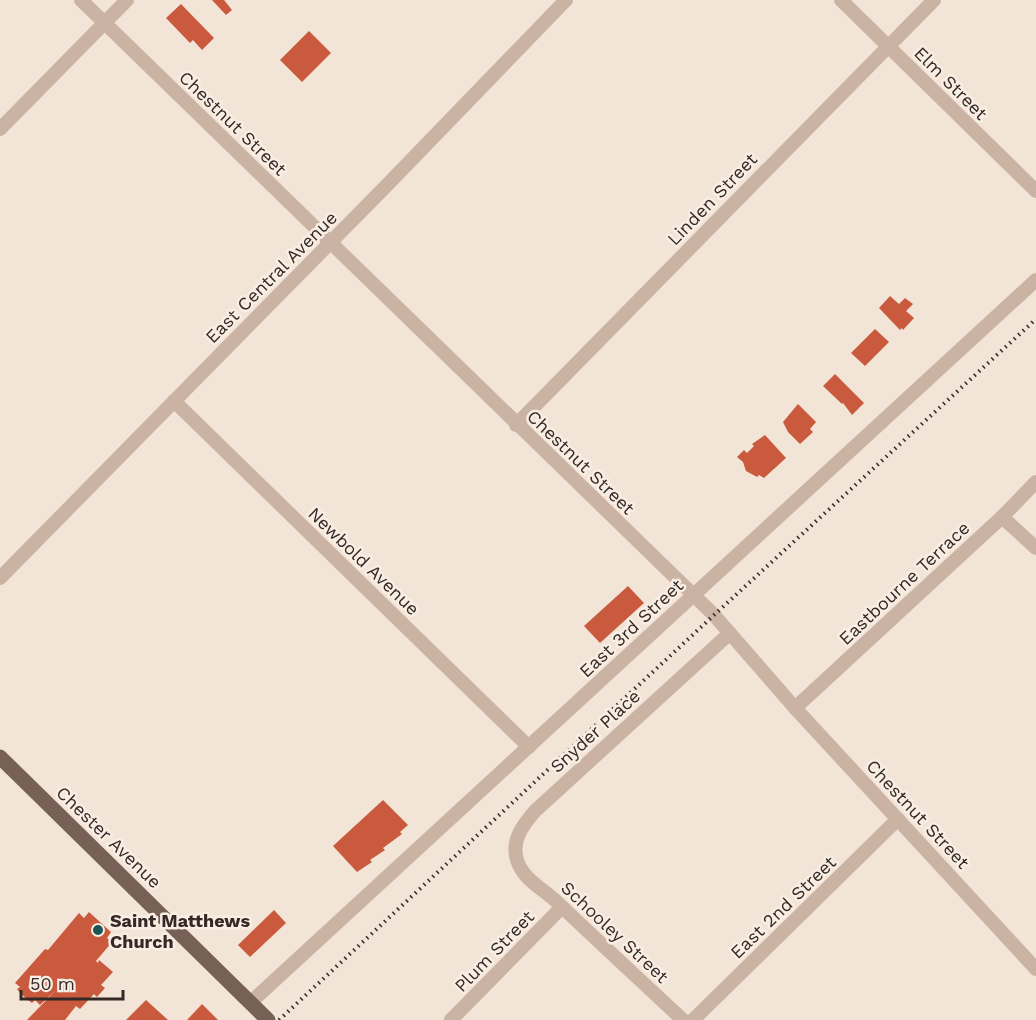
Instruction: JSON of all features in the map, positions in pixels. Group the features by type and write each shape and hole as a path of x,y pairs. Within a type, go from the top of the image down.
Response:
{"main road":[{"name":"Chester Avenue","path":"0,757 268,1020"}],"street":[{"name":"Chestnut Street","path":"81,0 730,633 795,708 1036,969"},
{"path":"0,129 127,0"},
{"name":"East Central Avenue","path":"0,578 566,0"},
{"name":"Elm Street","path":"841,0 1036,192"},
{"name":"Linden Street","path":"516,425 934,0"},
{"name":"East 3rd Street","path":"251,1002 1036,280"},
{"name":"Newbold Avenue","path":"174,401 529,747"},
{"name":"Eastbourne Terrace","path":"795,708 1002,517 1036,482"},
{"path":"1002,517 1036,548"},
{"name":"Snyder Place","path":"522,871 515,849 517,836 523,824 575,772 730,633"},
{"name":"East 2nd Street","path":"693,1020 898,819"},
{"name":"Schooley Street","path":"522,871 683,1020"},
{"name":"Plum Street","path":"451,1020 562,907"}],"building":[{"path":"212,0 224,0 232,10 226,15"},
{"path":"181,4 214,38 202,50 193,40 190,43 166,18"},
{"path":"309,31 331,53 302,82 280,60"},
{"path":"890,296 899,304 905,298 913,304 906,311 914,318 903,330 902,328 900,330 879,308"},
{"path":"875,329 889,342 865,366 851,353"},
{"path":"835,374 864,403 852,415 843,403 823,386"},
{"path":"798,404 816,422 810,429 813,432 800,444 788,432 783,422"},
{"path":"765,435 786,458 764,478 746,471 743,462 737,457 744,450 747,453 754,446 752,444"},
{"path":"628,586 644,603 600,643 584,626"},
{"path":"383,800 408,825 400,832 402,834 383,848 385,850 370,860 372,862 357,872 333,846"},
{"path":"274,910 286,923 250,957 238,945"},
{"path":"89,912 111,932 107,938 112,942 96,961 98,963 99,960 113,972 101,985 105,988 97,997 94,994 80,1009 76,1006 65,1020 27,1020 55,991 40,1005 35,1000 32,1003 21,994 17,989 20,987 15,983 45,949 48,950 79,913 84,918"},
{"path":"146,1000 168,1020 126,1020"},
{"path":"202,1004 218,1020 187,1020"}],"railway":[{"path":"279,1020 1036,319"}],"place":[{"name":"Saint Matthews Church","path":"98,930"}]}
